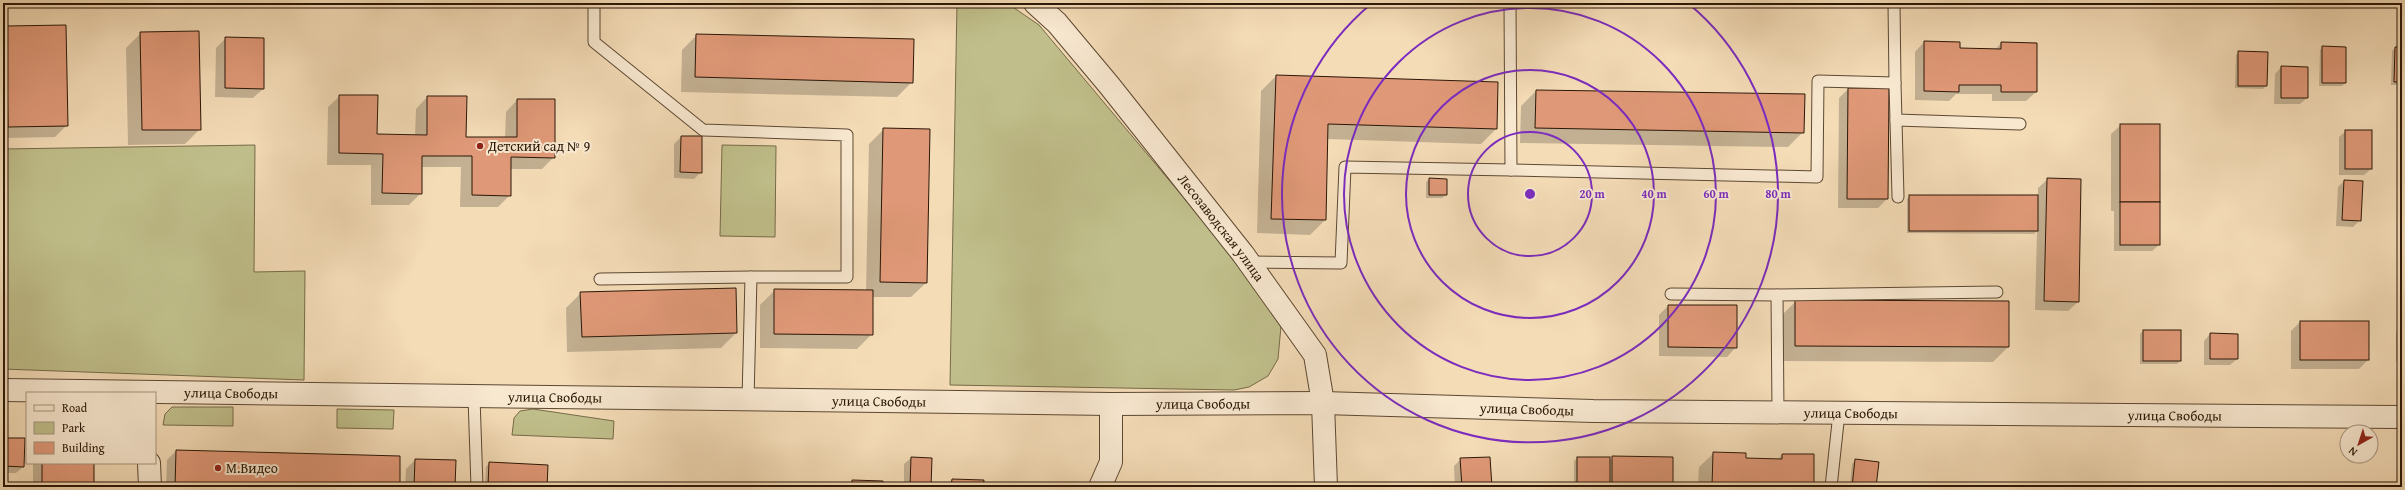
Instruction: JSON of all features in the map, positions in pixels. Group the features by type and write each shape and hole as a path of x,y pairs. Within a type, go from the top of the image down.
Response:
{"street":[{"name":"Лесозаводская улица","path":"1035,3 1057,23 1249,262 1315,355 1323,403 1326,487"},
{"name":"улица Свободы","path":"3,390 100,392"},
{"name":"улица Свободы","path":"156,393 1111,404 1323,403 1593,411 2402,417"},
{"path":"1100,487 1111,462 1111,404"},
{"path":"149,464 150,487"}],"lane":[{"path":"594,3 594,42 703,130 847,135 847,277 600,279"},
{"path":"1510,3 1511,170"},
{"path":"1894,3 1898,198"},
{"path":"1249,262 1341,263 1345,167 1816,177 1818,81 1895,83"},
{"path":"1896,120 2020,124"},
{"path":"748,400 750,277"},
{"path":"1671,294 1997,292"},
{"path":"1777,294 1778,412"},
{"path":"474,397 477,487"},
{"path":"1831,487 1839,413"}],"green space":[{"path":"957,3 1007,3 1039,25 1246,272 1281,326 1278,359 1268,376 1249,387 1234,390 950,385"},
{"path":"255,145 254,272 305,271 304,380 3,369 3,149"},
{"path":"722,145 776,146 775,237 720,236"},
{"path":"172,407 233,407 233,426 163,425 165,414"},
{"path":"337,409 394,410 393,429 337,428"},
{"path":"533,409 614,421 613,439 512,435 514,418 520,411"}],"building":[{"path":"66,25 68,126 8,127 6,26"},
{"path":"199,31 201,130 142,130 140,32"},
{"path":"696,34 914,39 913,83 695,77"},
{"path":"225,37 264,38 264,89 225,88"},
{"path":"1924,41 1960,42 1960,48 2001,49 2001,42 2037,43 2037,92 2001,92 2001,85 1959,85 1959,92 1924,91"},
{"path":"2322,46 2346,47 2346,83 2322,83"},
{"path":"2395,47 2402,47 2402,82 2394,82"},
{"path":"2238,51 2268,52 2267,86 2238,86"},
{"path":"2281,66 2308,67 2308,98 2281,98"},
{"path":"1276,75 1498,82 1497,129 1328,124 1326,220 1271,219"},
{"path":"1848,88 1889,88 1888,199 1847,199"},
{"path":"1536,90 1805,94 1804,133 1535,128"},
{"path":"339,95 378,95 377,134 427,135 427,96 467,96 466,137 517,137 517,99 555,99 555,158 511,157 511,196 472,195 472,156 422,156 422,194 382,193 383,154 339,153"},
{"path":"2120,124 2160,124 2160,202 2120,202"},
{"path":"883,128 930,129 927,283 880,282"},
{"path":"2345,130 2372,130 2372,169 2345,169"},
{"path":"681,136 702,136 702,173 680,172"},
{"path":"1429,178 1447,179 1447,195 1429,195"},
{"path":"2047,178 2081,179 2079,302 2044,301"},
{"path":"2344,180 2363,181 2361,221 2342,220"},
{"path":"1909,195 2038,195 2038,231 1909,231"},
{"path":"2120,202 2160,202 2160,245 2120,245"},
{"path":"736,288 737,333 582,337 580,292"},
{"path":"774,289 873,290 873,335 774,334"},
{"path":"1795,300 2009,301 2009,347 1795,346"},
{"path":"1668,305 1737,305 1737,348 1668,347"},
{"path":"2300,321 2369,321 2369,360 2300,360"},
{"path":"2399,328 2402,328 2402,359 2398,359"},
{"path":"2143,330 2181,330 2181,361 2143,361"},
{"path":"2210,333 2238,334 2238,359 2210,359"},
{"path":"3,438 25,438 24,467 3,466"},
{"path":"176,450 400,456 400,487 175,487"},
{"path":"1713,452 1746,453 1746,458 1782,459 1782,454 1814,454 1814,487 1712,487"},
{"path":"1612,456 1673,457 1673,487 1612,487"},
{"path":"911,457 932,458 931,487 910,487"},
{"path":"1490,457 1492,487 1462,487 1460,458"},
{"path":"1577,457 1610,457 1610,487 1577,487"},
{"path":"415,459 456,460 455,487 414,487"},
{"path":"1855,459 1879,462 1876,487 1852,487"},
{"path":"489,462 548,465 547,487 488,486"},
{"path":"42,464 94,464 94,487 42,487"},
{"path":"952,479 984,480 983,487 951,487"},
{"path":"852,480 883,481 883,487 852,487"}],"place":[{"name":"Детский сад № 9","path":"480,146"},
{"name":"М.Видео","path":"218,468"}]}
